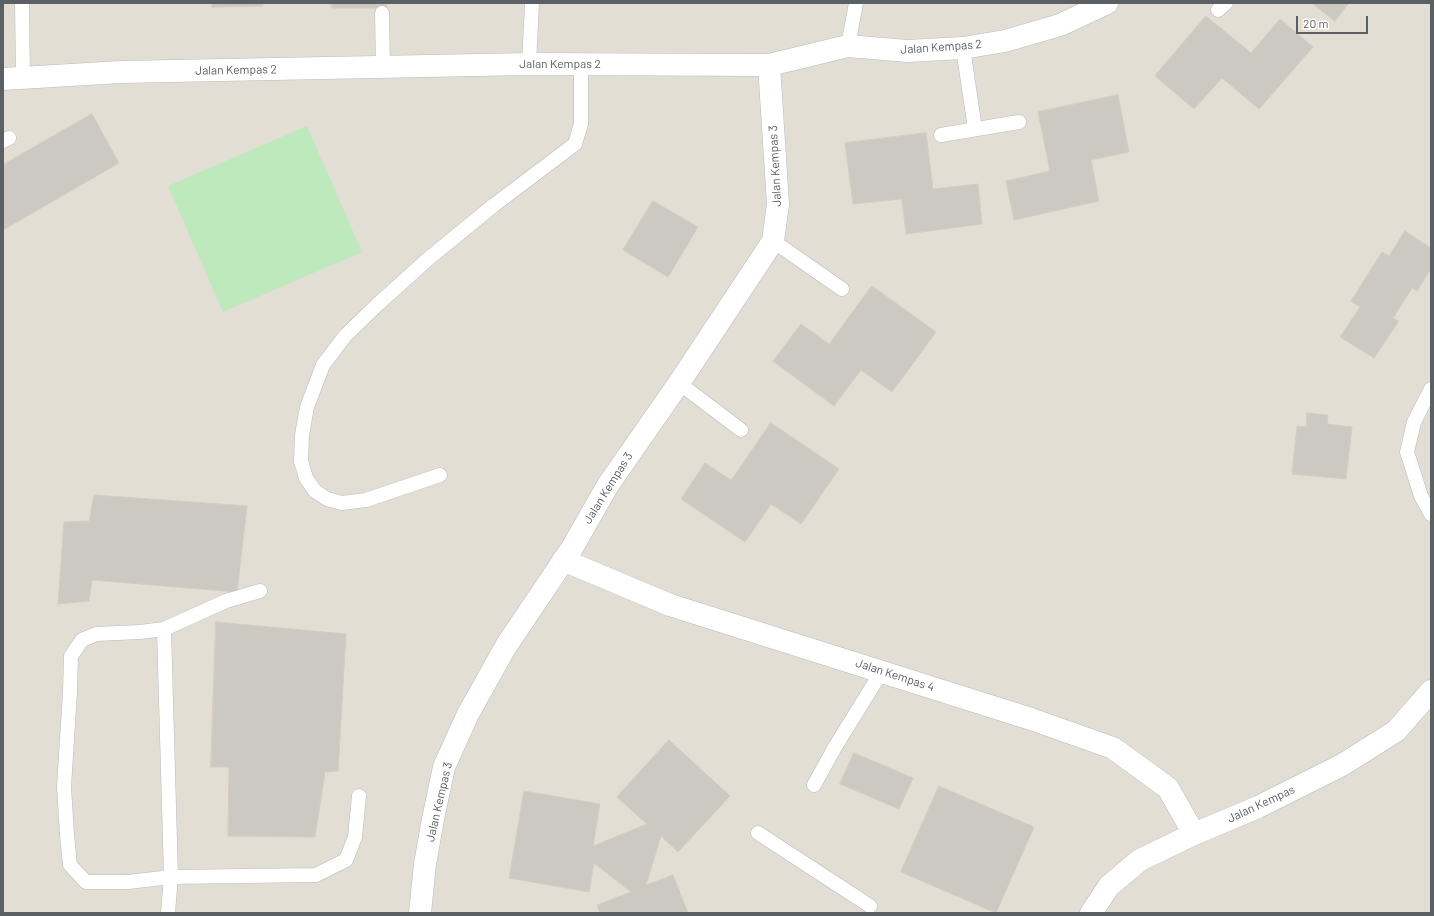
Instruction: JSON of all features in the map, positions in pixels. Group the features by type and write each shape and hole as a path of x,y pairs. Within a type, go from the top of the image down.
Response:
{"street":[{"name":"Jalan Kempas 2","path":"13,78 121,72 529,64 769,65 848,46 907,51 963,48 1005,41 1060,25 1107,3"},
{"name":"Jalan Kempas 3","path":"420,913 425,864 444,768 468,714 506,646 572,548 608,485 773,241 778,204 769,65"},
{"name":"Jalan Kempas 4","path":"563,560 670,605 1031,719 1113,748 1168,788 1194,834"},
{"name":"Jalan Kempas","path":"1091,913 1109,886 1140,860 1194,834 1258,807 1342,765 1396,731 1431,691"}],"lane":[{"path":"13,78 22,3"},
{"path":"529,64 532,3"},
{"path":"848,46 856,3"},
{"path":"382,13 383,68"},
{"path":"963,48 975,129"},
{"path":"440,475 366,500 342,503 327,499 314,491 306,478 301,460 302,435 307,407 323,365 345,336 428,259 494,205 575,144 581,124 581,64"},
{"path":"941,134 1019,122"},
{"path":"773,241 842,289"},
{"path":"679,382 742,430"},
{"path":"1431,389 1414,422 1407,452 1421,496 1431,514"},
{"path":"260,590 226,601 164,628 140,632 96,634 82,640 71,656 64,787 70,865 86,882 128,882 171,877 316,875 346,860 355,837 358,796"},
{"path":"164,628 171,877 168,913"},
{"path":"814,785 835,747 882,671"},
{"path":"758,833 871,911"}],"shaded area":[{"path":"3,3 1431,3 1431,913 3,913"}],"green space":[{"path":"307,126 362,252 223,312 168,186"}],"building":[{"path":"212,3 263,3 263,6 212,7"},
{"path":"331,3 387,3 387,8 332,8"},
{"path":"1312,3 1349,3 1335,21"},
{"path":"1206,16 1251,53 1280,19 1313,47 1259,109 1222,78 1194,109 1155,76"},
{"path":"1118,95 1129,152 1091,160 1099,201 1014,220 1006,181 1050,171 1038,112"},
{"path":"92,114 119,163 3,230 3,165"},
{"path":"926,133 933,189 978,184 982,224 906,234 902,199 853,204 845,143"},
{"path":"653,201 698,227 668,277 623,250"},
{"path":"1405,231 1431,248 1431,269 1417,291 1412,288 1393,318 1399,321 1374,358 1340,337 1360,307 1351,301 1382,252 1389,256"},
{"path":"872,286 936,332 892,392 861,370 834,406 773,361 801,324 829,344"},
{"path":"1307,413 1328,415 1327,424 1352,427 1346,479 1292,474 1297,426 1306,427"},
{"path":"771,423 839,469 801,524 771,504 745,542 681,499 705,463 731,480"},
{"path":"94,495 247,506 237,592 92,580 89,601 58,604 64,522 89,521"},
{"path":"216,622 346,634 338,771 325,772 315,837 228,836 229,767 211,767"},
{"path":"669,740 730,796 678,852 661,836 646,885 673,875 688,913 600,913 597,905 631,892 594,863 589,892 509,878 524,791 600,804 593,846 647,824 617,797"},
{"path":"854,753 913,778 899,809 840,784"},
{"path":"939,786 1034,827 996,913 901,872"}]}
